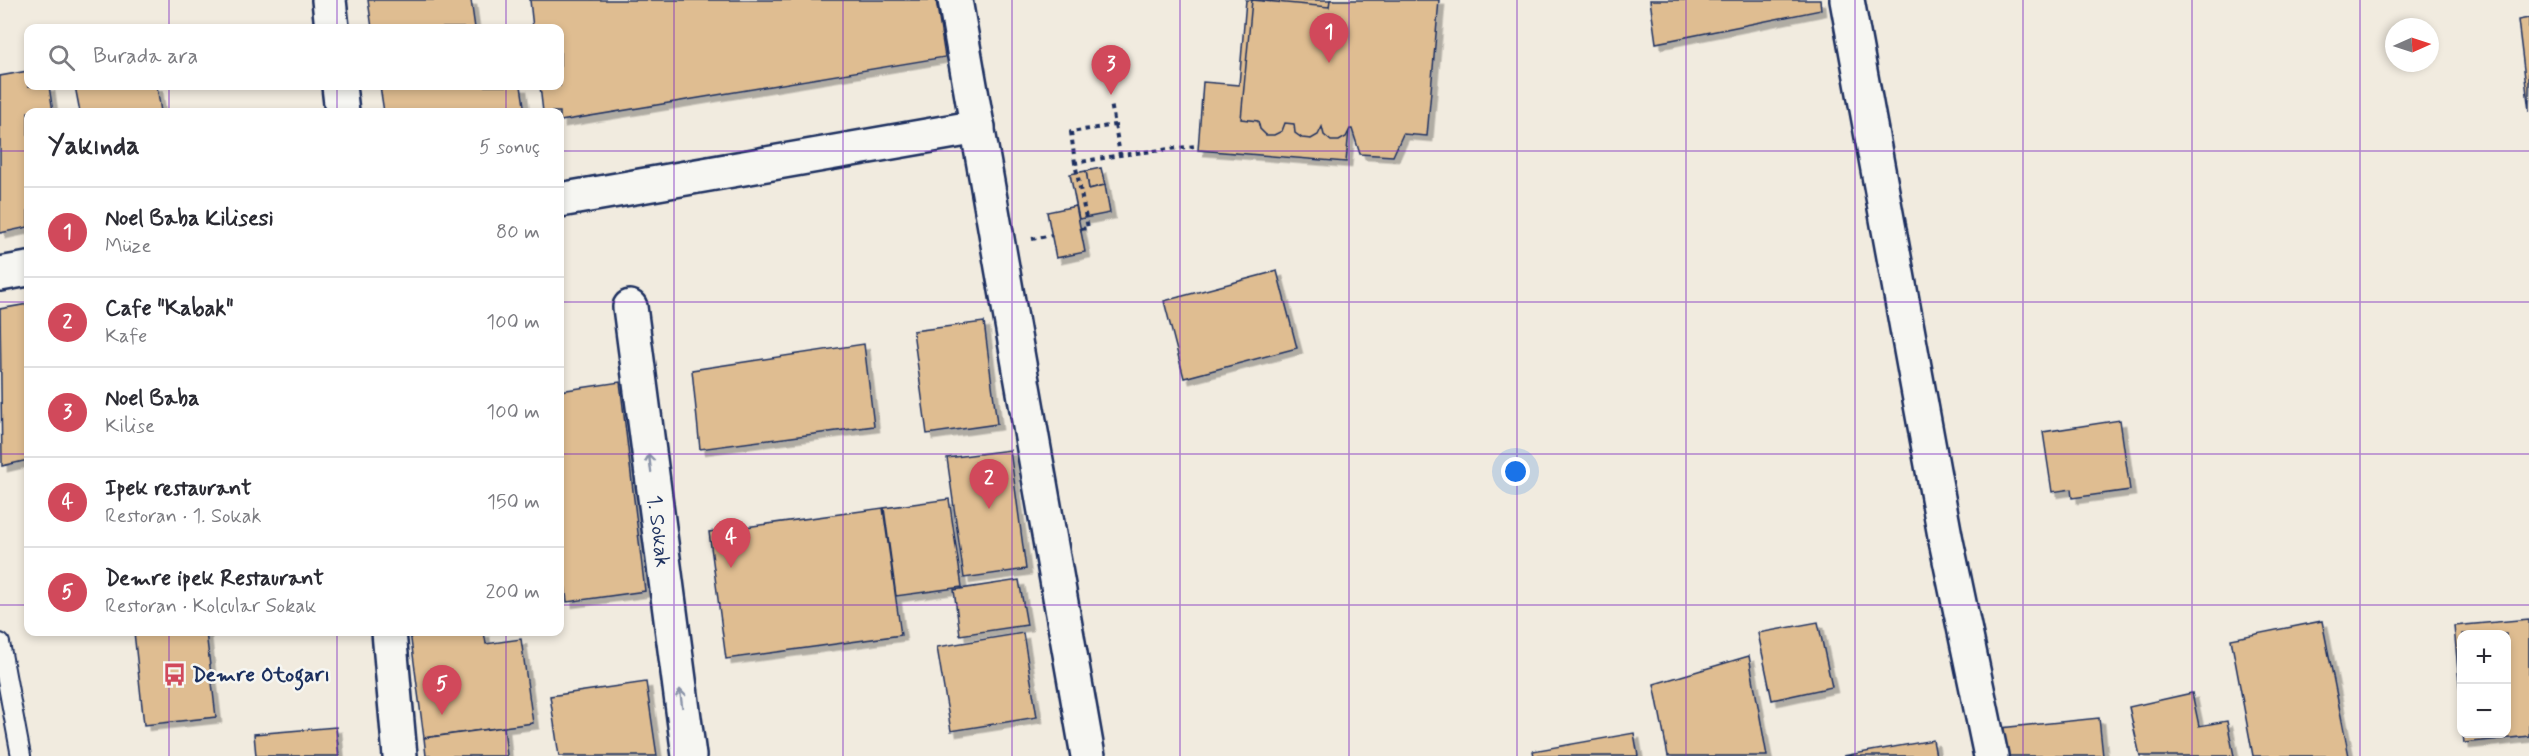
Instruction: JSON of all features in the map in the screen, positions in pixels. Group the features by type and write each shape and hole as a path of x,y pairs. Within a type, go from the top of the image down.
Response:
{"street":[{"path":"329,0 332,24"},
{"path":"1846,0 1945,536 1991,756"},
{"path":"958,16 1088,756"},
{"path":"339,90 342,108"},
{"path":"564,199 978,127"},
{"path":"0,273 24,270"},
{"name":"1. Sokak","path":"630,307 688,756"},
{"path":"389,636 400,756"}],"lane":[{"path":"0,644 21,756"}],"path":[{"path":"1111,103 1120,155"},
{"path":"1081,229 1088,228 1071,132 1115,125"},
{"path":"1075,163 1195,146"},
{"path":"1040,237 1052,235"}],"building":[{"path":"368,0 471,0 474,24 371,24"},
{"path":"530,0 936,0 945,57 564,120 564,108 543,108 540,90 564,90 564,24 533,24"},
{"path":"1246,0 1334,0 1326,94 1352,96 1346,162 1198,150 1203,82 1239,85"},
{"path":"1252,0 1329,7 1330,0 1439,0 1427,136 1403,134 1393,156 1360,154 1352,129 1346,137 1339,141 1331,141 1324,135 1322,127 1318,135 1311,139 1302,138 1295,133 1294,124 1285,123 1282,131 1274,135 1266,135 1260,129 1258,121 1241,119"},
{"path":"1650,0 1820,0 1821,10 1656,43"},
{"path":"2529,18 2529,111 2518,20"},
{"path":"24,72 24,90 50,90 52,108 24,108 24,228 0,233 0,76"},
{"path":"76,90 158,90 160,108 79,108"},
{"path":"381,90 522,90 524,108 383,108"},
{"path":"1101,168 1105,185 1089,189 1086,171"},
{"path":"1086,171 1089,189 1105,185 1110,213 1079,219 1070,174"},
{"path":"1076,206 1085,252 1056,258 1047,212"},
{"path":"1277,271 1297,348 1184,378 1164,301"},
{"path":"24,305 24,461 2,466 0,309"},
{"path":"984,322 997,424 927,434 913,331"},
{"path":"864,344 874,426 700,449 692,370"},
{"path":"620,382 645,591 567,602 564,574 564,390"},
{"path":"2120,420 2130,490 2072,498 2071,489 2052,492 2043,432"},
{"path":"1010,450 1026,569 964,578 947,458"},
{"path":"949,499 962,587 896,596 884,508"},
{"path":"883,508 901,635 726,659 709,532"},
{"path":"1019,580 1027,625 960,635 954,590"},
{"path":"2529,619 2529,736 2511,738 2511,630 2457,630 2457,660 2454,626"},
{"path":"2322,621 2349,756 2253,756 2231,639"},
{"path":"1818,622 1832,687 1772,700 1758,633"},
{"path":"1023,633 1037,717 951,731 937,647"},
{"name":"Demre Otogarı","path":"134,636 206,636 216,717 144,725"},
{"path":"411,636 485,636 486,644 521,639 533,723 424,738"},
{"path":"1749,656 1767,756 1668,756 1654,684"},
{"path":"646,682 657,756 559,756 550,696"},
{"path":"2192,693 2199,726 2227,721 2234,756 2140,756 2129,707"},
{"path":"2099,718 2103,756 2003,756 2000,728"},
{"path":"336,727 339,756 256,756 254,734"},
{"path":"504,727 507,756 426,756 424,738"},
{"path":"1634,733 1638,756 1534,756 1533,751"},
{"path":"2463,738 2510,738 2464,743"},
{"path":"1933,740 1936,756 1843,756"}],"place":[{"name":"Noel Baba Kilisesi","path":"1329,63"},
{"name":"Noel Baba","path":"1111,95"},
{"name":"Cafe \"Kabak\"","path":"989,509"},
{"name":"Ipek restaurant","path":"731,568"},
{"name":"Demre Otogarı","path":"174,674"},
{"name":"Demre ipek Restaurant","path":"442,715"}]}
